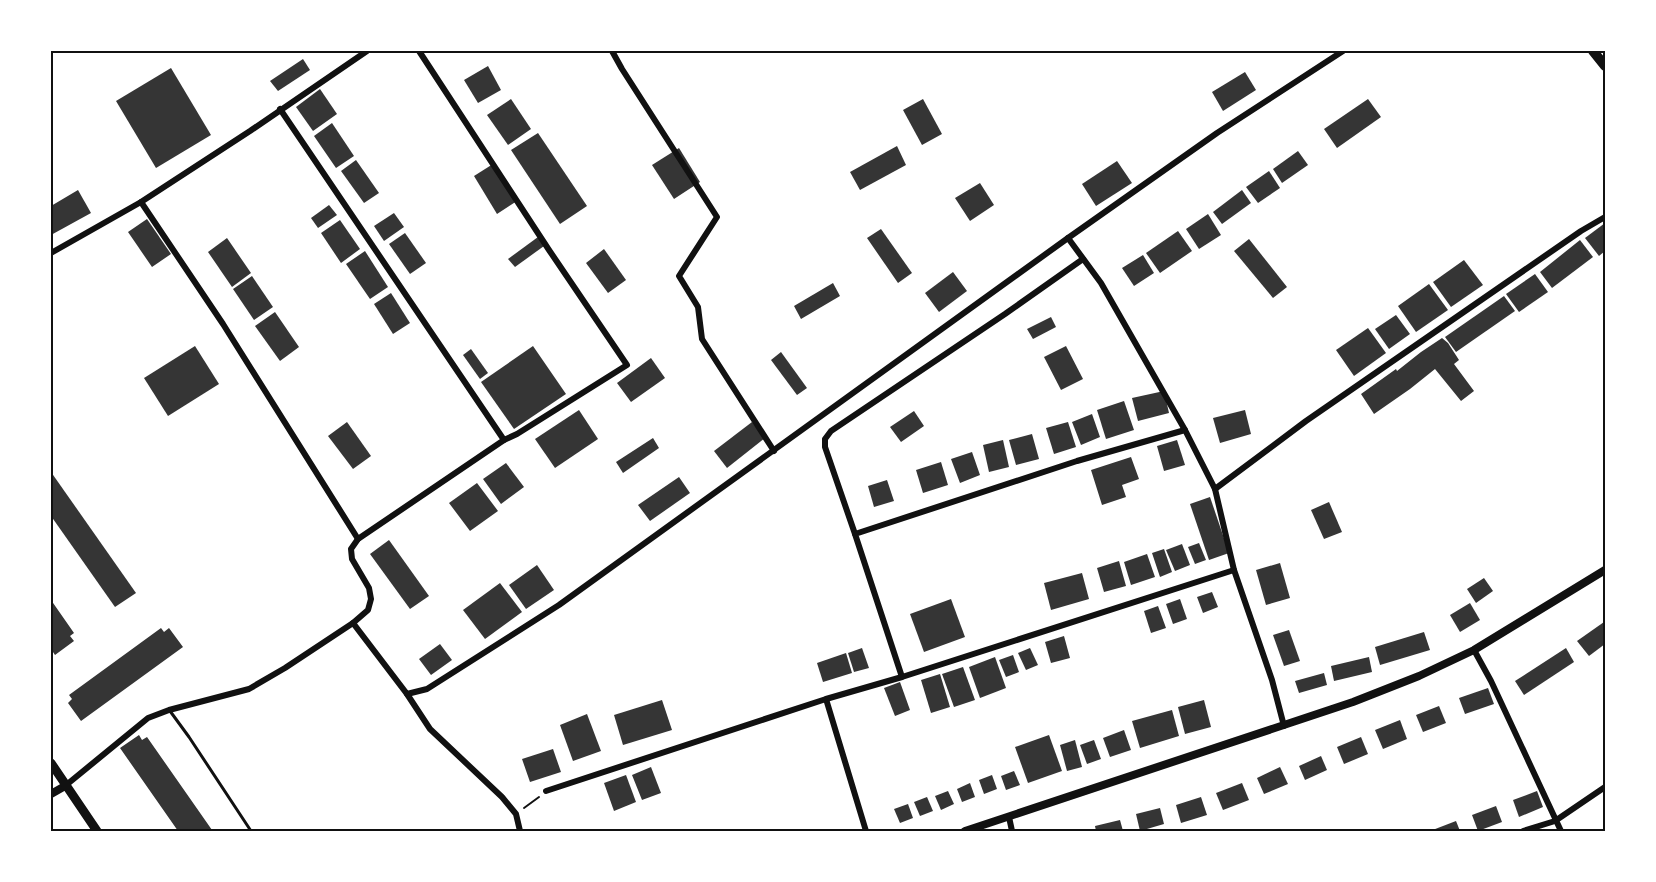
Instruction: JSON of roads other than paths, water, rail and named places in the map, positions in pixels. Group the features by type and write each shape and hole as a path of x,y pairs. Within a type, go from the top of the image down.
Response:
{"highway":[{"path":"1593,51 1605,66"}],"main road":[{"path":"52,766 97,831"}],"street":[{"path":"51,253 141,202 367,51"},
{"path":"51,794 65,786 148,718 169,710 249,689 353,623 368,610 371,599 369,588 352,559 351,549 358,539 504,440 627,365 419,51"},
{"path":"612,51 717,217 679,276 698,307 702,339 774,451"},
{"path":"406,694 427,689 559,605 1068,238 1217,133 1343,51"},
{"path":"280,109 504,440"},
{"path":"141,202 223,324 358,539"},
{"path":"1215,489 1306,421 1605,216"},
{"path":"1068,238 1101,283 1185,430 1215,489 1234,570 1272,680 1284,726"},
{"path":"902,677 825,447 825,439 831,431 1083,259"},
{"path":"855,534 1077,461 1185,430"},
{"path":"546,791 826,699 902,677 1234,570"},
{"path":"964,831 1284,726 1419,676 1474,650 1605,570"},
{"path":"353,623 430,729 502,797 516,814 520,831"},
{"path":"1474,650 1491,681 1561,831"},
{"path":"826,699 866,831"},
{"path":"1523,831 1555,821 1605,787"},
{"path":"1009,817 1012,831"}],"lane":[{"path":"169,710 251,831"}]}
